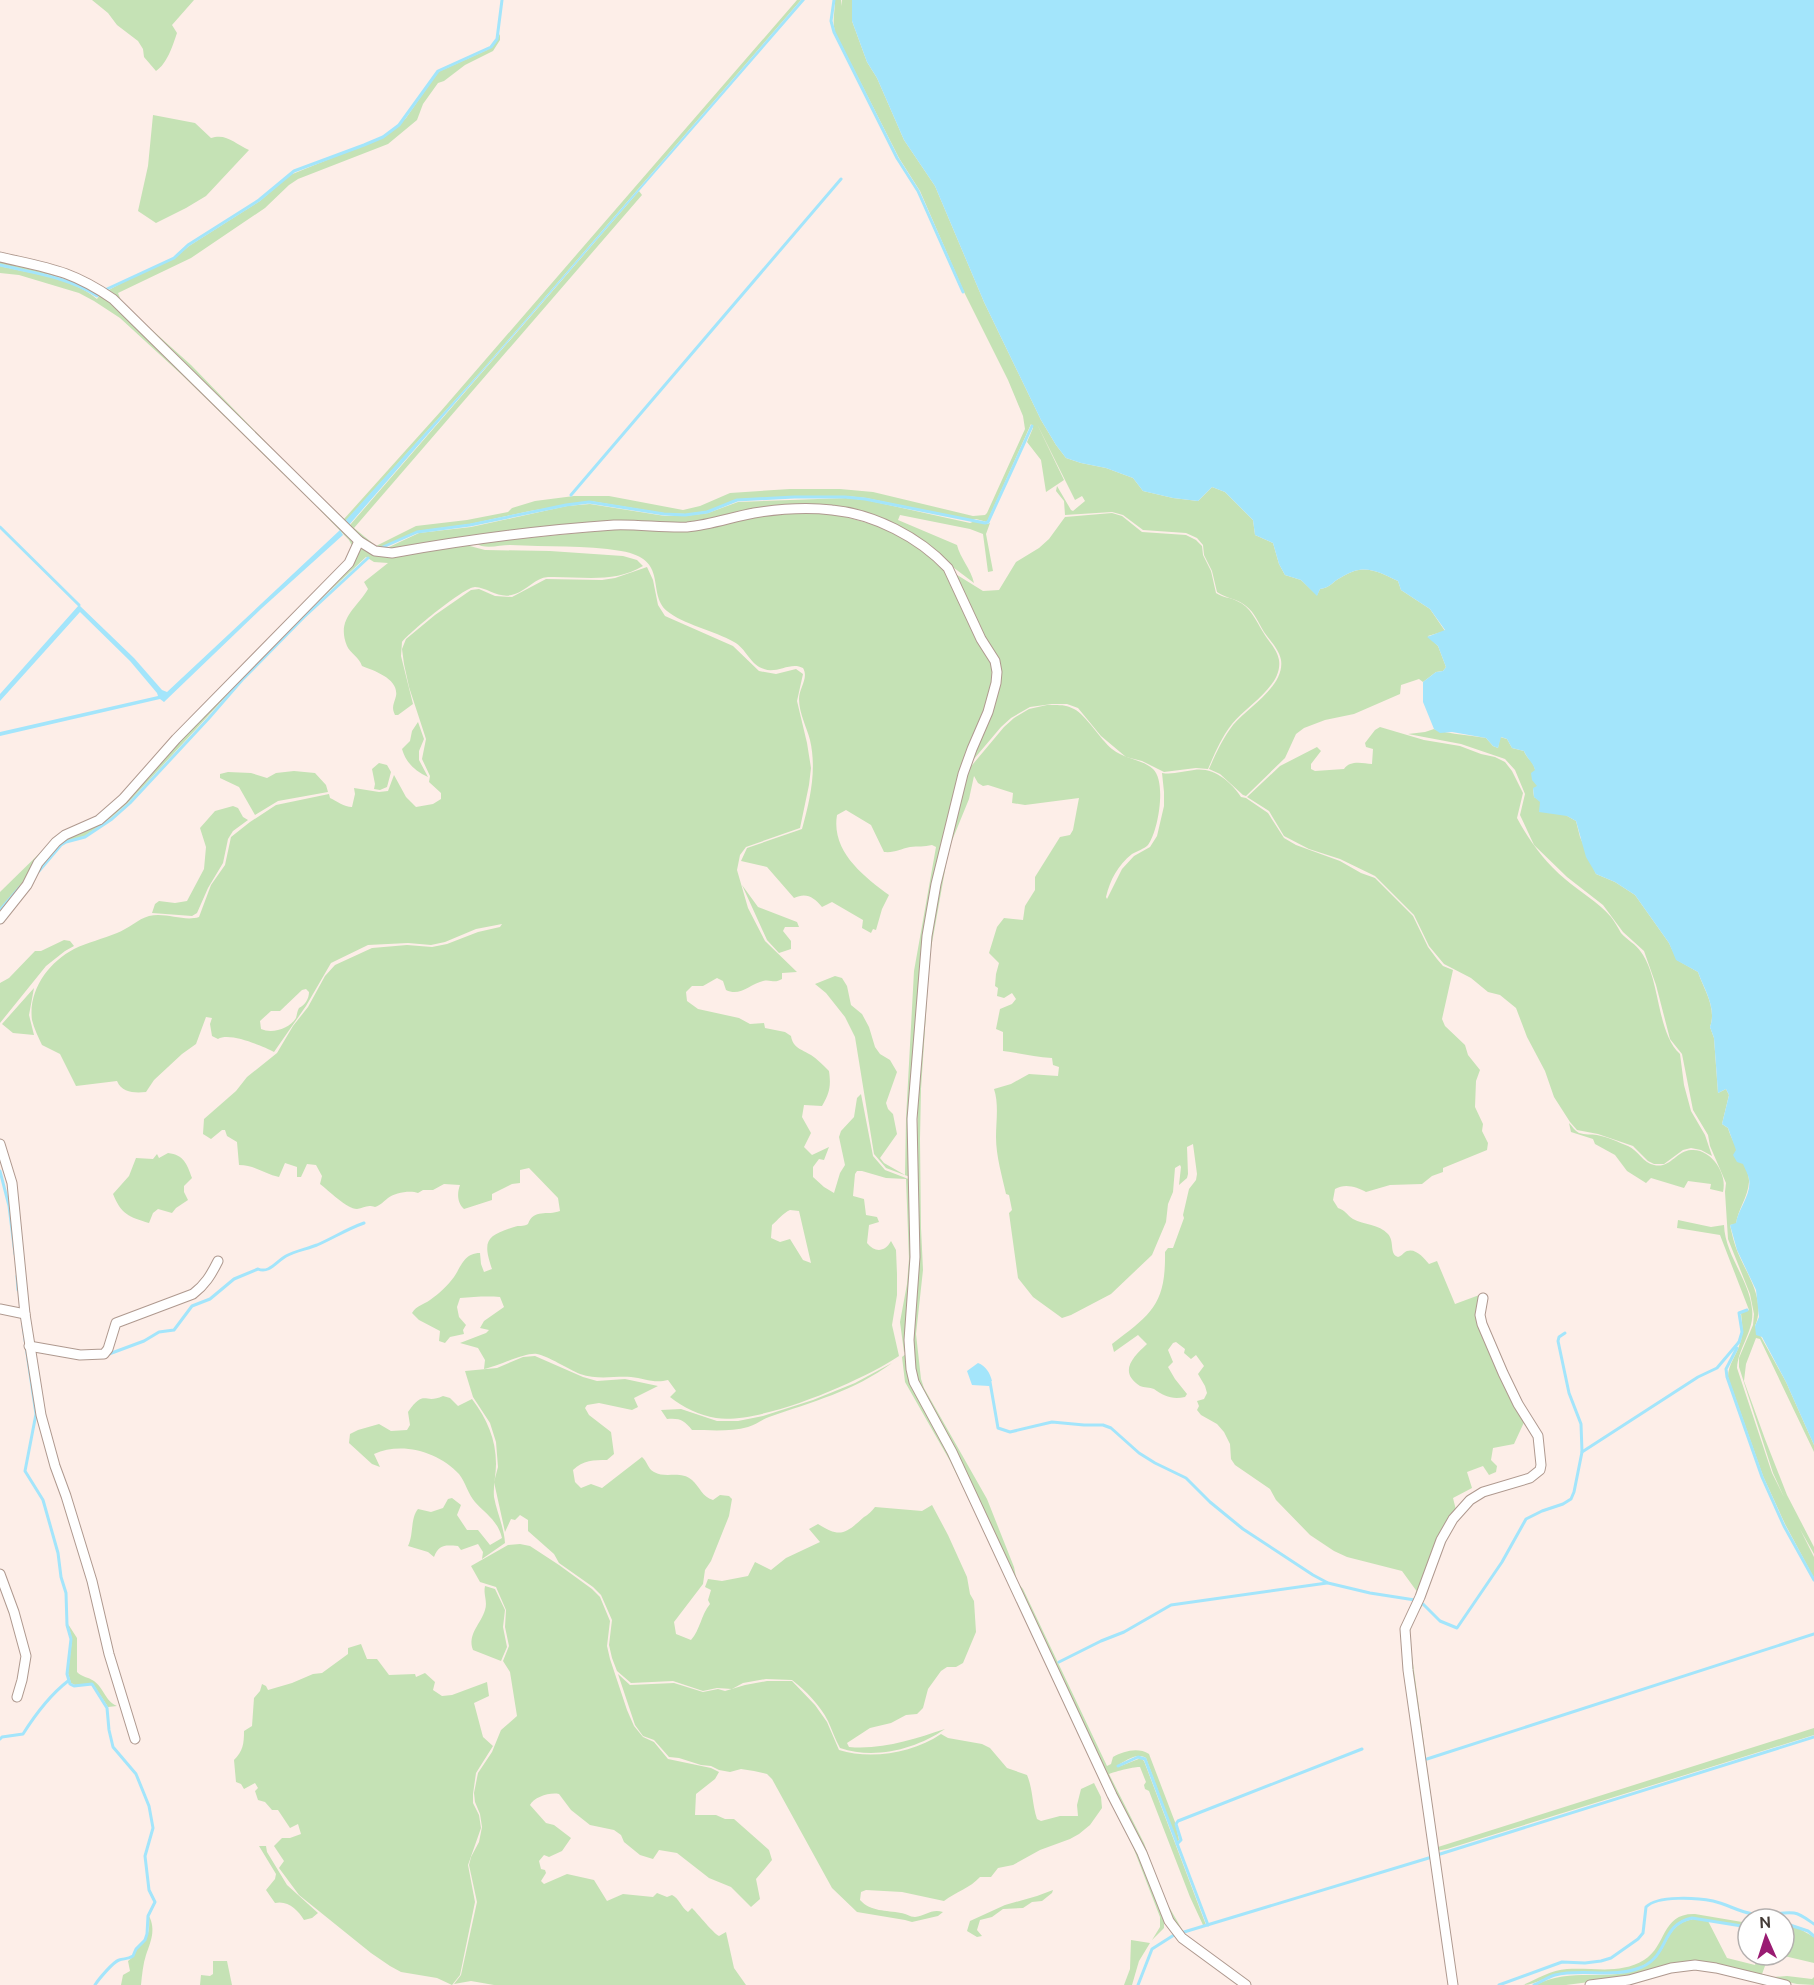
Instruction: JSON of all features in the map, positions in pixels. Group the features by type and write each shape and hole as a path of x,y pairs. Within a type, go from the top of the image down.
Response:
{"street":[{"path":"0,257 52,267 69,273 88,282 113,299 359,542 375,551 392,553 514,535 615,525 685,527 755,513 823,509 853,514 892,528 917,542 948,568 977,633 994,661 997,672 988,712 963,774 936,884 927,936 912,1119 915,1257 909,1340 911,1369 914,1382 952,1452 1112,1795 1142,1853 1169,1921 1182,1938 1246,1985"},
{"path":"0,919 27,885 38,863 56,842 65,835 99,820 123,799 176,739 349,563 359,542"},
{"path":"0,1144 12,1183 25,1314 41,1415 92,1581 109,1654 135,1739"},
{"path":"29,1346 80,1355 104,1354 108,1349 116,1323 193,1294 203,1286 218,1261"},
{"path":"1453,1985 1408,1670 1405,1629 1420,1597 1441,1540 1459,1511 1483,1492 1530,1478 1540,1470 1541,1465 1538,1436 1518,1404 1482,1323 1480,1315 1483,1298"},
{"path":"0,1309 25,1314"},
{"path":"0,1574 14,1612 26,1656 17,1697"},
{"path":"1590,1985 1629,1980 1671,1968 1705,1965 1786,1985"}],"green space":[{"path":"92,0 194,0 172,25 177,33 166,59 156,71 144,57 143,49 138,41 117,25 108,13"},
{"path":"797,0 801,0 484,368 346,521 350,525 639,191 642,195 354,528 376,546 416,526 508,512 512,508 535,501 574,496 609,496 683,510 700,506 730,493 790,489 840,489 873,492 973,516 987,513 1025,429 1023,416 1008,380 964,292 920,191 899,158 835,32 835,0 841,0 841,6 842,0 852,0 852,21 867,62 877,78 904,140 935,186 984,302 1041,420 1066,458 1106,468 1133,478 1143,491 1173,498 1198,501 1212,487 1225,492 1253,520 1255,535 1273,543 1285,575 1301,580 1317,595 1320,589 1329,586 1348,573 1362,569 1376,571 1398,581 1401,590 1430,609 1445,631 1428,636 1438,646 1446,667 1443,671 1436,672 1423,682 1419,679 1401,685 1400,694 1354,714 1325,720 1304,728 1296,734 1285,758 1246,796 1220,774 1209,769 1233,725 1264,696 1277,679 1281,670 1278,652 1254,615 1243,603 1217,592 1212,571 1204,555 1203,545 1197,538 1186,533 1143,530 1123,515 1112,512 1065,515 1064,501 1056,491 1057,486 1071,510 1073,511 1085,501 1082,496 1075,500 1037,424 1064,480 1046,492 1041,460 1027,442 1033,428 1031,424 987,522 846,496 737,500 708,511 686,514 663,513 590,501 470,524 418,531 381,548 389,547 419,533 471,527 567,506 590,504 665,516 685,516 708,513 738,502 846,498 866,500 970,523 975,521 990,523 986,534 993,571 988,572 983,534 970,529 900,515 898,520 957,545 974,583 917,540 834,508 681,523 624,521 391,551 371,547 107,291 175,258 189,246 260,201 290,175 386,136 406,118 438,72 487,50 500,34 500,40 493,51 465,65 438,83 423,104 417,120 388,144 298,179 265,208 191,258 118,293 122,303 191,365 344,519 441,411"},
{"path":"153,115 195,123 211,138 226,138 249,150 206,196 156,223 138,211 148,166"},
{"path":"0,259 53,270 102,294 357,543 353,548 349,540 317,507 120,318 79,293 19,275 0,273 0,266 63,281 97,299 99,296 96,293 63,278 0,264"},
{"path":"796,512 839,515 878,526 915,544 941,564 992,666 991,693 958,783 943,836 921,956 910,1177 886,1168 874,1154 855,1037 845,1017 826,993 815,984 835,976 842,978 847,986 851,1005 862,1014 875,1047 880,1054 890,1060 897,1072 886,1103 893,1114 897,1134 880,1158 884,1163 905,1175 914,971 936,847 932,845 884,852 871,825 846,810 837,815 836,828 844,851 869,880 889,895 876,930 873,929 871,933 862,928 863,920 832,902 822,907 810,896 802,895 794,898 767,867 741,861 747,848 802,829 813,774 810,740 799,704 799,695 805,676 803,668 794,666 769,670 759,667 734,642 673,616 661,604 652,569 646,561 636,555 594,548 510,545 488,547 475,543"},
{"path":"1112,513 1122,516 1142,532 1186,535 1202,546 1216,593 1246,607 1276,652 1279,669 1270,687 1232,724 1221,740 1208,769 1196,768 1164,772 1142,761 1126,757 1101,736 1078,708 1067,704 1030,707 1011,718 968,766 999,683 983,637 954,573 983,591 999,590 1016,562 1049,539 1065,517"},
{"path":"359,545 377,554 466,545 485,550 550,551 623,556 637,560 643,566 632,572 608,577 543,578 519,592 504,596 475,587 460,594 402,642 401,656 413,704 395,715 393,708 396,690 394,685 385,676 362,666 348,648 344,637 349,615 368,589 364,582 388,563 374,562 366,557 303,616 242,679 129,802 85,836 61,843 40,868 59,841 88,828 158,763 350,564"},
{"path":"647,567 653,580 658,605 665,616 733,646 759,671 776,674 796,669 803,674 797,701 811,768 800,828 746,847 740,855 737,870 748,908 765,941 797,972 782,973 782,979 763,981 736,992 726,990 723,981 717,978 703,986 692,986 686,992 687,1001 698,1009 739,1018 750,1024 764,1023 765,1028 785,1032 791,1036 796,1046 829,1071 829,1089 822,1106 804,1105 802,1117 811,1133 804,1147 812,1155 829,1147 824,1160 819,1159 813,1167 813,1177 824,1187 834,1193 845,1165 839,1137 841,1131 854,1117 857,1098 861,1094 873,1156 885,1170 911,1180 913,1257 907,1350 904,1352 900,1322 909,1259 906,1179 886,1178 857,1171 853,1196 864,1199 866,1215 877,1217 879,1222 869,1225 867,1243 880,1250 891,1241 896,1250 897,1295 892,1325 899,1356 861,1377 810,1399 758,1415 735,1418 710,1417 670,1397 676,1391 668,1380 587,1376 537,1354 526,1355 484,1369 485,1360 478,1348 460,1343 489,1330 480,1328 484,1321 504,1307 500,1297 460,1298 457,1307 459,1317 466,1325 463,1330 464,1334 450,1337 445,1343 439,1341 440,1331 419,1320 412,1313 443,1289 470,1255 480,1253 484,1272 492,1269 487,1245 489,1240 498,1233 528,1224 537,1214 560,1211 558,1198 529,1168 520,1170 520,1183 512,1184 492,1194 492,1200 464,1209 458,1198 460,1185 444,1184 433,1190 423,1190 418,1193 398,1193 375,1207 357,1209 343,1203 320,1184 322,1176 316,1165 307,1164 301,1177 297,1177 297,1167 285,1163 279,1177 274,1176 250,1166 239,1165 237,1142 227,1136 225,1130 211,1139 203,1134 204,1119 236,1091 247,1077 277,1053 293,1026 308,1007 325,976 335,965 372,948 407,945 432,947 500,927 502,924 476,929 445,942 431,945 408,943 368,945 331,963 306,1006 274,1052 238,1038 218,1039 212,1036 210,1024 212,1018 206,1017 196,1044 154,1080 146,1092 125,1090 117,1081 76,1086 60,1054 42,1045 32,1020 33,998 42,978 56,961 65,955 79,947 121,931 149,916 199,917 211,885 225,865 231,837 276,805 329,794 330,798 352,807 354,788 388,791 394,775 406,797 416,807 433,804 441,799 441,793 429,782 430,776 422,759 426,739 409,687 402,649 406,639 435,615 471,590 479,589 495,596 512,597 546,579 602,580","holes":["306,989 309,992 307,999 299,1008 293,1022 275,1031 261,1029 260,1021 271,1011 280,1011 302,990","790,1210 799,1211 811,1263 803,1260 790,1239 780,1242 771,1238 772,1225"]},
{"path":"1047,705 1071,707 1079,712 1112,749 1149,766 1157,775 1160,795 1158,819 1152,839 1148,845 1127,858 1115,873 1107,899 1122,869 1134,856 1150,847 1157,836 1164,806 1162,773 1208,771 1221,777 1241,797 1268,813 1284,838 1375,878 1413,916 1428,947 1437,959 1443,966 1453,970 1442,1019 1445,1026 1465,1045 1468,1055 1480,1070 1476,1081 1475,1107 1483,1124 1482,1131 1488,1143 1487,1150 1443,1168 1443,1172 1432,1176 1422,1184 1390,1185 1366,1192 1355,1187 1343,1186 1335,1189 1333,1200 1338,1208 1353,1219 1376,1226 1388,1234 1393,1251 1398,1257 1410,1250 1420,1254 1429,1264 1437,1261 1455,1304 1482,1294 1479,1307 1526,1418 1514,1444 1493,1448 1491,1460 1497,1466 1496,1472 1489,1475 1483,1466 1467,1472 1472,1488 1453,1498 1456,1510 1418,1593 1402,1571 1347,1557 1310,1535 1276,1500 1270,1489 1235,1465 1231,1459 1230,1444 1224,1432 1197,1410 1199,1406 1197,1401 1204,1399 1207,1393 1198,1374 1204,1366 1196,1355 1191,1359 1184,1353 1185,1349 1176,1342 1168,1350 1173,1362 1168,1367 1187,1394 1185,1397 1172,1398 1133,1381 1129,1370 1130,1365 1147,1344 1138,1335 1114,1352 1112,1344 1146,1316 1154,1307 1159,1296 1163,1285 1165,1252 1168,1248 1173,1248 1184,1218 1189,1189 1196,1180 1193,1144 1187,1147 1187,1178 1179,1185 1181,1167 1180,1165 1175,1168 1173,1192 1168,1204 1166,1222 1152,1255 1111,1294 1071,1315 1062,1318 1033,1297 1018,1278 1009,1213 1012,1210 1009,1195 1006,1194 997,1151 997,1107 994,1089 1011,1084 1029,1074 1058,1076 1059,1067 1053,1065 1052,1058 1003,1051 1003,1032 996,1029 1000,1009 1012,1004 1016,999 1012,993 1004,998 997,996 998,988 995,986 999,963 989,953 997,927 1004,918 1023,920 1025,906 1035,890 1035,877 1060,837 1070,835 1073,830 1079,798 1025,805 1012,803 1013,793 988,785 983,786 974,776 969,799 949,848 930,954 921,1089 923,1270 916,1334 921,1379 987,1499 1014,1567 1017,1582 1023,1589 1107,1766 1111,1764 1113,1757 1126,1752 1136,1750 1149,1754 1175,1822 1179,1840 1177,1842 1146,1758 1135,1757 1117,1766 1141,1758 1144,1761 1206,1925 1203,1925 1190,1897 1149,1791 1145,1789 1146,1782 1140,1767 1109,1774 1144,1843 1165,1900 1183,1931 1179,1932 918,1385 912,1361 918,1097 926,973 938,893 968,770 1014,718 1029,709"},
{"path":"418,722 424,739 419,751 419,760 428,777 412,766 402,749 410,741 412,731"},
{"path":"1380,727 1424,740 1460,746 1495,757 1505,762 1512,771 1523,793 1517,818 1532,843 1557,872 1606,912 1621,933 1639,949 1647,964 1667,1033 1680,1054 1684,1085 1691,1111 1705,1135 1712,1156 1691,1148 1683,1150 1664,1164 1654,1164 1633,1146 1598,1134 1577,1130 1554,1097 1545,1071 1527,1037 1516,1008 1500,995 1488,992 1471,978 1444,964 1429,946 1414,915 1375,876 1340,859 1309,849 1284,836 1269,811 1247,797 1280,766 1317,747 1321,751 1311,764 1311,769 1315,771 1344,769 1356,763 1372,764 1373,749 1366,747 1365,743"},
{"path":"1434,729 1486,738 1498,748 1500,737 1507,739 1512,748 1524,751 1536,772 1538,786 1533,789 1534,797 1576,821 1580,837 1596,874 1615,882 1635,895 1669,943 1677,960 1698,972 1711,1006 1710,1027 1714,1038 1718,1093 1726,1089 1729,1095 1722,1124 1728,1128 1749,1176 1748,1187 1736,1224 1730,1225 1732,1235 1757,1298 1758,1317 1755,1326 1786,1382 1814,1445 1814,1452 1760,1339 1756,1338 1746,1364 1744,1381 1787,1495 1814,1547 1814,1554 1800,1529 1814,1557 1814,1578 1763,1476 1728,1377 1729,1368 1742,1336 1741,1313 1749,1310 1720,1235 1677,1228 1678,1220 1711,1227 1724,1225 1728,1247 1747,1287 1752,1309 1749,1332 1740,1353 1738,1361 1737,1368 1772,1473 1784,1497 1773,1473 1739,1367 1739,1358 1753,1325 1754,1314 1750,1294 1728,1239 1726,1183 1710,1146 1708,1135 1693,1110 1682,1054 1670,1039 1656,985 1644,951 1623,932 1603,905 1567,877 1534,845 1520,815 1525,794 1515,770 1505,759 1461,744 1408,734"},
{"path":"379,763 387,765 391,772 387,787 380,790 374,789 372,769"},
{"path":"294,771 315,773 326,785 328,792 278,801 255,815 239,787 220,778 220,774 228,772 251,773 267,778 276,773"},
{"path":"233,806 238,808 243,817 248,820 233,831 228,839 223,863 197,913 192,916 152,913 155,904 159,901 175,903 187,901 204,869 206,847 200,828 215,811"},
{"path":"48,845 33,870 0,909 0,892"},
{"path":"742,885 758,907 797,922 799,927 785,927 783,931 791,941 791,949 779,953 767,940"},
{"path":"64,940 70,941 74,946 46,966 0,1023 0,983 9,978 35,951 41,951"},
{"path":"34,988 29,1015 34,1035 13,1033 2,1024"},
{"path":"1569,1123 1579,1133 1601,1136 1628,1146 1654,1165 1660,1166 1686,1151 1698,1150 1705,1153 1720,1170 1724,1185 1723,1192 1710,1189 1711,1184 1688,1181 1684,1188 1651,1178 1646,1183 1627,1171 1615,1155 1595,1144 1593,1139 1571,1132"},
{"path":"168,1153 181,1158 188,1168 192,1178 184,1186 184,1192 188,1200 172,1213 158,1209 153,1213 149,1223 126,1214 113,1194 129,1176 136,1158 153,1159 157,1154 159,1158"},
{"path":"907,1353 908,1363 1140,1856 1164,1921 1164,1928 1152,1940 1160,1927 1160,1917 1133,1847 950,1461 905,1382 902,1357"},
{"path":"535,1356 597,1381 625,1379 658,1386 634,1398 638,1407 632,1410 599,1403 587,1405 585,1408 589,1415 611,1432 614,1454 607,1460 585,1462 573,1470 575,1482 581,1488 591,1484 602,1488 642,1457 654,1472 683,1476 692,1480 709,1499 713,1500 720,1495 729,1496 732,1499 729,1516 711,1561 705,1570 703,1584 674,1622 676,1634 691,1640 710,1604 708,1600 711,1590 705,1587 708,1579 722,1581 748,1576 755,1562 771,1570 786,1558 820,1542 809,1529 818,1524 838,1533 848,1530 875,1507 922,1511 932,1505 967,1577 970,1594 974,1601 976,1632 963,1663 941,1671 928,1689 923,1708 917,1714 906,1715 891,1723 870,1728 847,1743 849,1747 874,1747 910,1740 945,1729 908,1747 881,1753 853,1751 840,1748 821,1709 792,1680 766,1679 743,1683 732,1689 717,1688 703,1691 673,1681 631,1683 617,1671 609,1645 612,1620 601,1595 559,1563 554,1554 528,1531 528,1520 520,1515 515,1520 511,1519 505,1532 494,1482 498,1467 496,1442 490,1423 473,1397 465,1371 497,1368 523,1357"},
{"path":"892,1363 848,1388 741,1429 692,1430 681,1420 667,1419 661,1410 681,1409 717,1421 738,1421 763,1416 813,1400 855,1383"},
{"path":"443,1396 450,1398 458,1406 472,1399 482,1414 492,1438 496,1455 494,1497 505,1543 482,1559 483,1552 478,1544 461,1550 458,1546 443,1546 434,1557 428,1552 408,1546 418,1509 431,1512 443,1508 448,1499 452,1498 461,1505 457,1515 467,1530 478,1530 490,1545 502,1538 495,1522 475,1502 459,1474 451,1466 420,1451 396,1449 374,1454 380,1467 372,1464 349,1443 350,1434 379,1424 391,1431 407,1430 410,1425 408,1412 418,1401"},
{"path":"508,1545 530,1546 559,1565 600,1597 610,1621 607,1646 610,1659 627,1710 634,1726 643,1737 654,1742 668,1759 711,1768 719,1772 715,1779 696,1794 695,1815 716,1815 725,1819 734,1819 769,1850 772,1860 756,1879 760,1899 751,1907 731,1887 709,1878 677,1853 659,1850 653,1859 640,1855 614,1830 590,1825 571,1810 559,1794 551,1794 539,1797 530,1805 546,1823 554,1825 571,1838 562,1851 549,1857 544,1855 539,1861 541,1869 546,1873 541,1881 544,1884 567,1874 594,1880 607,1901 623,1894 653,1897 657,1893 667,1897 672,1895 688,1912 692,1908 716,1934 719,1936 726,1932 734,1968 746,1985 494,1985 471,1981 454,1984 461,1975 477,1902 469,1865 479,1842 482,1827 474,1793 478,1773 492,1752 501,1730 517,1716 510,1672 503,1661 509,1646 505,1627 506,1610 496,1587 480,1582 471,1566"},
{"path":"485,1586 495,1589 505,1610 503,1627 507,1647 501,1661 473,1650 473,1634 486,1607"},
{"path":"1421,1603 1423,1605 1415,1616 1409,1634 1438,1847 1814,1728 1814,1735 1436,1851 1407,1627"},
{"path":"68,1624 77,1638 77,1672 94,1681 117,1706 108,1707 93,1684 75,1685 71,1683 68,1673 72,1639"},
{"path":"361,1644 367,1659 377,1659 389,1675 415,1674 416,1677 425,1673 435,1682 433,1690 442,1696 452,1695 487,1682 489,1696 474,1703 483,1737 493,1746 476,1773 473,1794 473,1803 479,1815 481,1828 468,1865 475,1902 460,1975 452,1985 437,1978 401,1972 390,1966 299,1895 279,1868 284,1861 274,1846 282,1838 301,1834 298,1824 290,1828 278,1810 272,1810 265,1802 258,1800 255,1791 258,1788 255,1783 244,1789 236,1782 234,1760 242,1747 244,1731 252,1726 254,1698 262,1684 268,1690 322,1673 348,1654 348,1648"},
{"path":"618,1674 630,1685 674,1683 703,1692 718,1689 725,1691 767,1681 792,1681 815,1705 827,1722 839,1750 864,1754 892,1753 918,1746 941,1734 948,1738 982,1744 990,1748 1007,1768 1027,1775 1037,1819 1041,1821 1060,1816 1078,1816 1077,1805 1081,1789 1094,1783 1101,1797 1102,1808 1090,1825 1079,1834 1040,1850 1013,1865 998,1868 991,1877 980,1877 944,1901 902,1892 866,1890 861,1892 860,1900 874,1909 915,1917 932,1912 943,1912 938,1916 912,1922 857,1912 832,1888 772,1779 767,1774 741,1769 730,1772 669,1757 654,1740 643,1736 635,1725"},
{"path":"259,1846 266,1846 267,1852 287,1885 318,1913 312,1918 304,1920 292,1907 280,1902 275,1903 266,1890 275,1879 276,1874"},
{"path":"1053,1890 1042,1901 1032,1902 1023,1908 1003,1909 992,1917 980,1920 977,1930 982,1936 977,1937 967,1931 970,1921 1005,1905"},
{"path":"1695,1914 1736,1921 1736,1926 1692,1917 1676,1925 1656,1956 1638,1967 1616,1972 1558,1974 1523,1985 1561,1970 1616,1969 1635,1965 1651,1954 1670,1924 1684,1915"},
{"path":"149,1916 152,1936 144,1962 141,1985 121,1985 123,1975 130,1971 128,1961 148,1934"},
{"path":"1693,1919 1708,1921 1727,1958 1736,1960 1736,1967 1765,1967 1762,1974 1773,1977 1812,1979 1814,1977 1814,1985 1768,1978 1709,1963 1566,1985 1536,1985 1563,1976 1614,1974 1641,1968 1651,1963 1670,1934 1683,1922"},
{"path":"1796,1927 1814,1937 1814,1963 1796,1959"},
{"path":"1131,1940 1150,1943 1139,1961 1132,1985 1124,1985 1130,1969"},
{"path":"213,1961 227,1961 232,1985 200,1985 201,1975 213,1974"}],"water":[{"path":"801,0 805,0 349,525 346,520 484,368"},
{"path":"852,0 1814,0 1814,1445 1786,1382 1762,1337 1756,1335 1755,1326 1759,1317 1756,1290 1737,1250 1730,1225 1736,1223 1749,1190 1749,1179 1743,1164 1737,1162 1733,1155 1736,1150 1728,1128 1722,1124 1729,1095 1726,1089 1718,1093 1714,1038 1710,1027 1711,1006 1698,972 1676,960 1669,943 1635,895 1615,882 1596,874 1586,857 1576,821 1567,816 1539,812 1540,802 1534,797 1533,788 1537,786 1532,780 1531,773 1535,770 1524,751 1512,748 1507,739 1501,737 1498,748 1486,738 1452,732 1440,733 1434,729 1423,702 1423,682 1446,667 1438,646 1427,637 1445,630 1430,609 1401,590 1398,581 1376,571 1362,569 1348,573 1329,586 1320,589 1317,596 1301,580 1285,575 1273,543 1255,535 1253,520 1225,492 1212,487 1198,501 1173,498 1143,491 1133,478 1106,468 1066,458 1041,420 984,302 935,186 904,140 877,78 867,62 852,21"},
{"path":"340,530 343,535 262,608 164,702 160,699 0,736 0,732 158,696 130,661 80,612 0,701 0,694 79,605 134,658 162,690 167,692"},
{"path":"978,1363 990,1375 992,1381 989,1382 989,1386 972,1385 967,1371"}],"waterway":[{"path":"107,289 174,258 188,245 259,200 294,171 383,137 399,125 438,71 491,47 497,39 502,0"},
{"path":"834,0 831,21 834,32 897,158 918,191 963,292"},
{"path":"571,495 841,179"},
{"path":"0,265 63,280 97,296"},
{"path":"383,547 417,532 470,525 589,502 664,514 685,515 707,512 737,500 845,497 985,523 988,522 1032,426"},
{"path":"0,527 79,605"},
{"path":"39,871 61,845 85,837 112,819 130,803 242,680 304,617 368,558"},
{"path":"0,910 20,887"},
{"path":"0,1171 9,1206 15,1254"},
{"path":"109,1354 144,1341 159,1332 174,1330 192,1306 210,1299 234,1279 258,1269 266,1270 290,1254 317,1245 364,1223"},
{"path":"17,1276 18,1290"},
{"path":"1739,1342 1742,1332 1739,1313 1747,1310"},
{"path":"23,1326 36,1414 25,1471 43,1500 58,1553 66,1593 67,1625 71,1639 67,1674 70,1684 74,1686 92,1684 107,1708 113,1747 136,1774 149,1806 153,1828 145,1856 149,1890 155,1902 148,1916 145,1940 133,1956 116,1961 95,1985"},
{"path":"1565,1333 1559,1337 1558,1341 1569,1393 1581,1424 1582,1452"},
{"path":"1423,1604 1440,1621 1457,1628 1502,1562 1526,1519 1571,1499 1582,1452 1698,1377 1717,1368 1739,1342"},
{"path":"1737,1348 1726,1369 1727,1377 1762,1477 1784,1526 1814,1580"},
{"path":"990,1382 998,1428 1010,1432 1052,1422 1103,1425 1111,1428 1139,1453 1186,1478 1210,1502 1243,1529 1313,1575 1328,1583 1415,1600"},
{"path":"1059,1662 1124,1632 1171,1605 1327,1583"},
{"path":"1427,1759 1814,1634"},
{"path":"0,1739 23,1734 43,1706 68,1681"},
{"path":"1437,1855 1814,1737"},
{"path":"1177,1844 1181,1840 1176,1824 1178,1821 1362,1749"},
{"path":"1118,1766 1138,1757 1145,1759 1208,1925"},
{"path":"1184,1932 1432,1857"},
{"path":"1499,1985 1562,1962 1585,1963 1611,1958 1643,1933 1646,1907 1651,1903 1668,1899 1688,1898 1718,1902 1758,1915 1794,1913 1814,1924"},
{"path":"1534,1985 1552,1976 1566,1973 1609,1973 1631,1971 1642,1967 1657,1955 1675,1927 1692,1918 1736,1925"},
{"path":"1796,1927 1814,1936"},
{"path":"1138,1985 1152,1949 1174,1935"}]}
